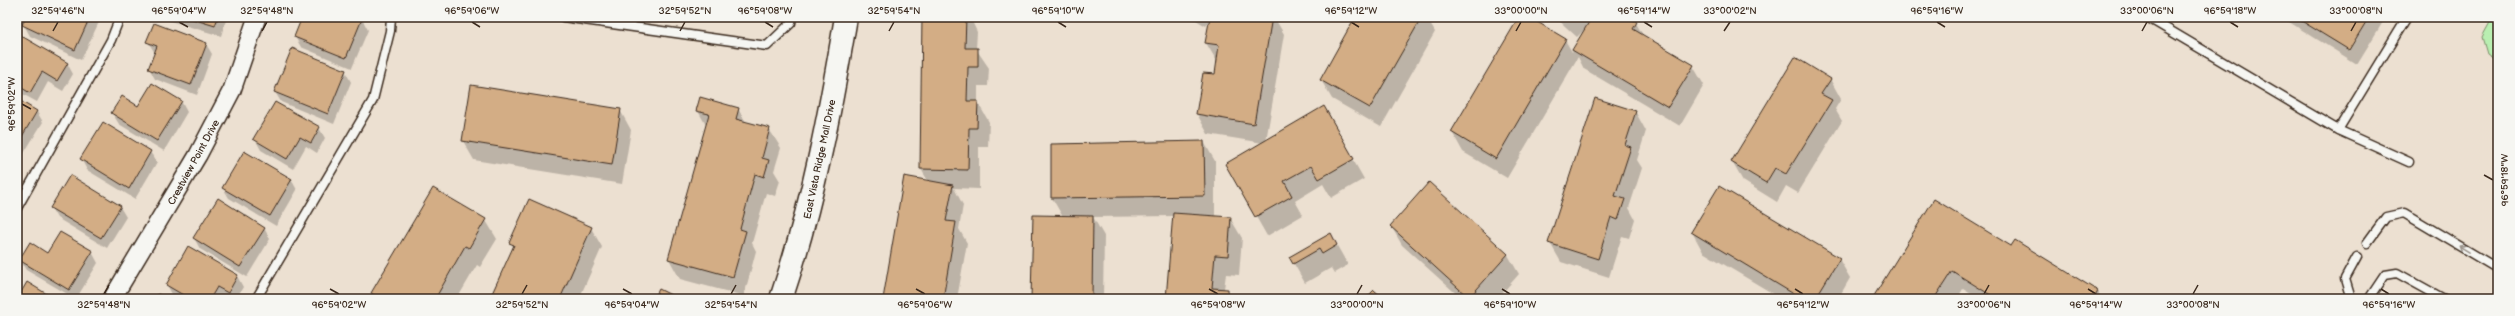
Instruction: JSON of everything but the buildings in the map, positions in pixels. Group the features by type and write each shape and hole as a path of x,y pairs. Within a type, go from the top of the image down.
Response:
{"main road":[{"name":"East Vista Ridge Mall Drive","path":"781,299 800,242 823,149 846,17"}],"street":[{"name":"Crestview Point Drive","path":"112,299 198,155 232,90 257,17"}],"lane":[{"path":"17,208 111,40 120,17"},
{"path":"256,299 374,100 390,31 391,17"},
{"path":"563,17 767,46 791,22 792,17"},
{"path":"2147,17 2338,130 2409,162"},
{"path":"2338,130 2407,17"},
{"path":"2366,243 2386,217 2404,214 2498,269"},
{"path":"2351,299 2345,279 2357,258"},
{"path":"2369,299 2385,275 2397,273 2444,299"}],"green space":[{"path":"2493,17 2498,17 2498,62 2487,54 2482,37"}]}
